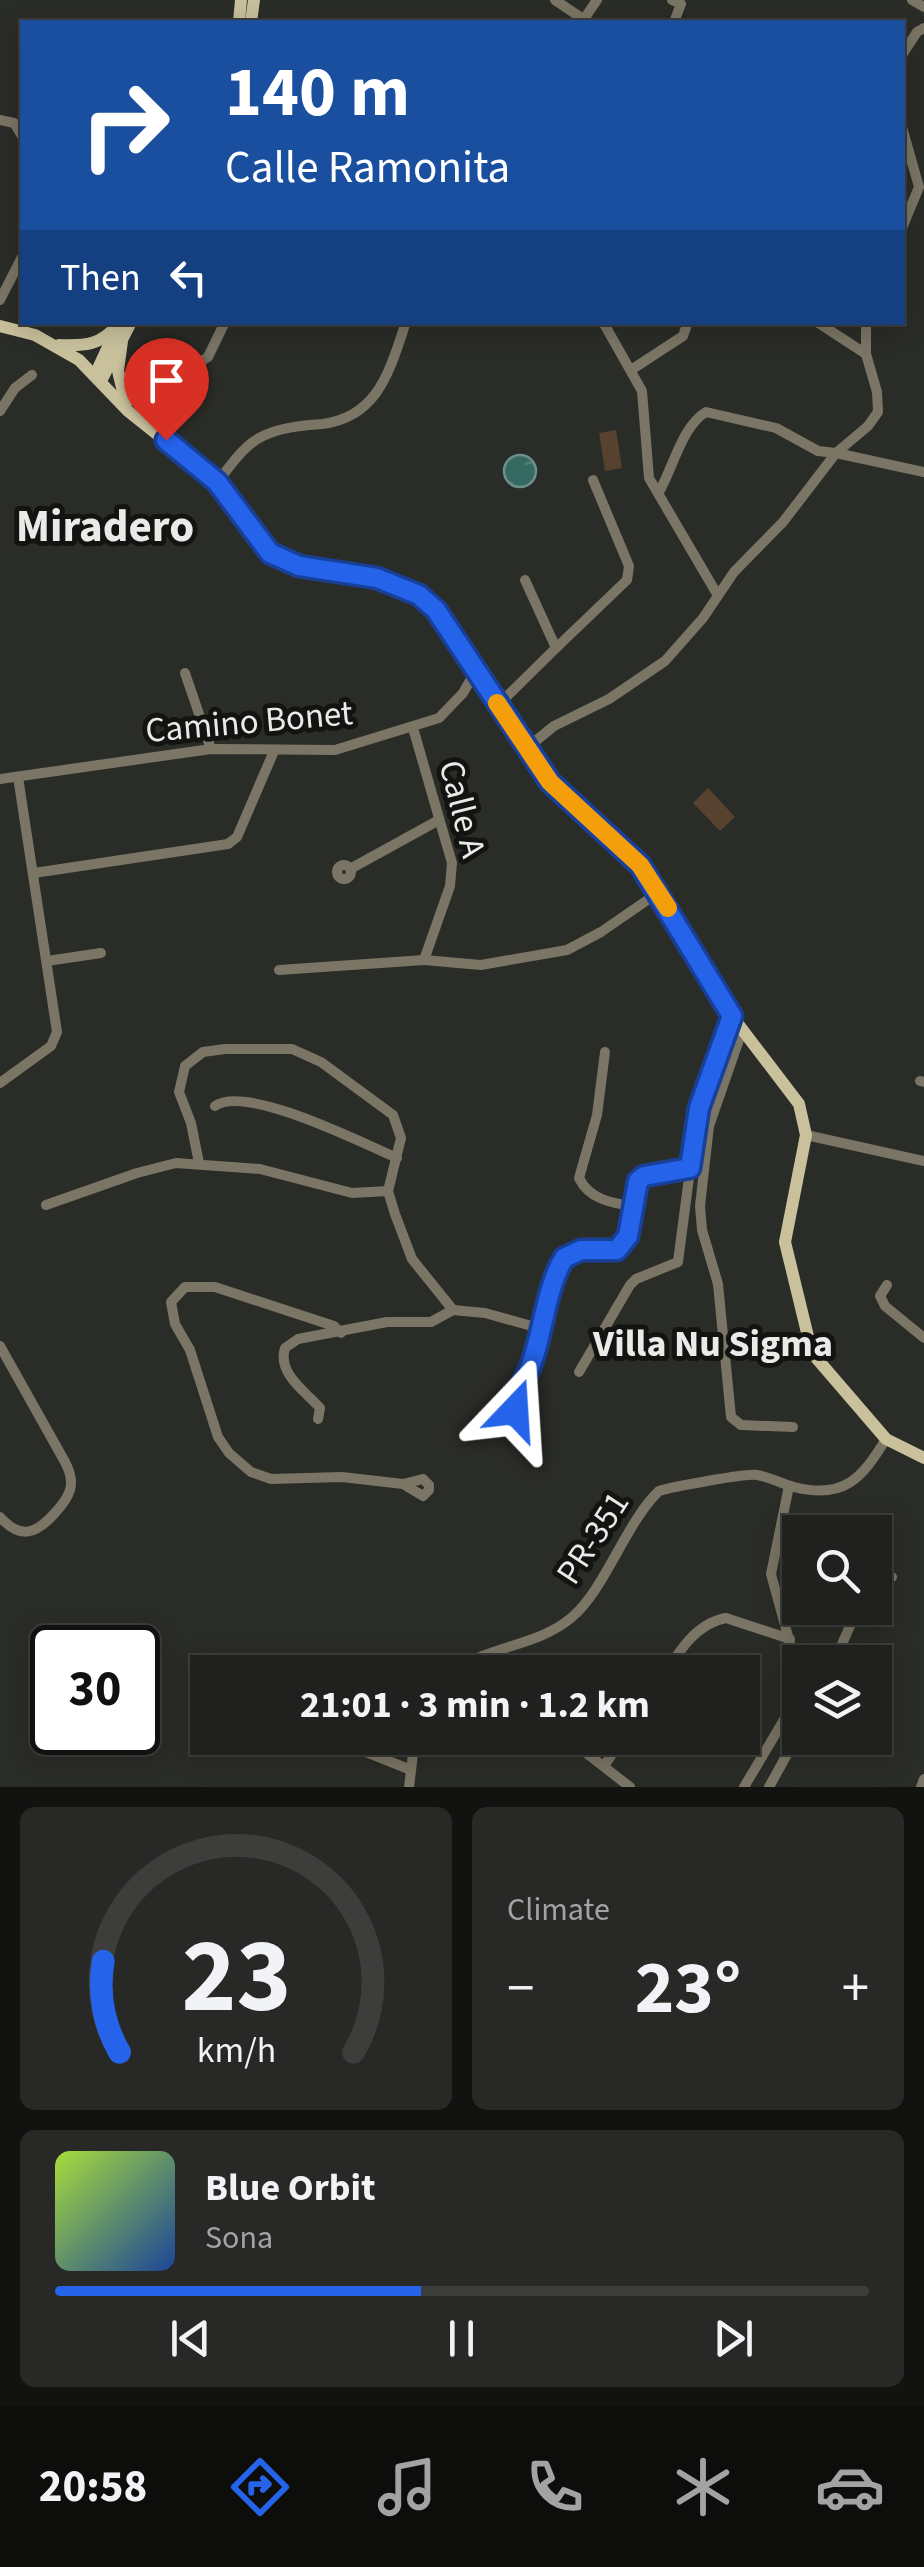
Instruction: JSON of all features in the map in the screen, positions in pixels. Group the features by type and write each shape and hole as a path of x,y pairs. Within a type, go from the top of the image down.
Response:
{"main road":[{"path":"57,345 98,343 120,325"},
{"path":"98,378 122,325"},
{"path":"123,325 118,371 134,416"},
{"path":"0,326 57,345 98,378 134,416 217,482 270,553 299,566 377,578 419,595 446,621 550,782 640,865 732,1016 799,1104 806,1135 784,1242 812,1353 886,1438 924,1458"},
{"path":"98,378 122,342"}],"street":[{"path":"555,0 581,20"},
{"path":"672,0 681,4 675,20"},
{"path":"912,0 924,7"},
{"path":"905,51 924,28"},
{"path":"0,120 14,123 20,133"},
{"path":"905,147 918,187 905,220"},
{"path":"905,177 917,178"},
{"path":"0,300 20,261"},
{"path":"134,416 167,382 208,357 223,325"},
{"path":"217,482 262,436 284,428 340,421 356,413 384,382 405,325"},
{"path":"605,325 644,398 649,478 717,594"},
{"path":"631,370 682,336 687,325"},
{"path":"821,325 866,354"},
{"path":"527,748 554,726 608,698 665,661 836,453 868,426 878,412 877,392 866,354 866,325"},
{"path":"0,411 15,388 32,375"},
{"path":"658,492 690,429 706,412 776,428 818,451 924,472"},
{"path":"498,705 630,574 593,480"},
{"path":"525,580 556,648"},
{"name":"Camino Bonet","path":"0,778 211,749 335,750 439,718 450,709 476,670"},
{"path":"185,674 211,749"},
{"name":"Calle A","path":"413,728 452,863 452,878 424,960"},
{"path":"34,873 228,844 237,837 274,751"},
{"path":"0,1083 51,1046 56,1038 18,777"},
{"path":"350,869 439,820"},
{"path":"279,970 424,960 481,965 567,950 659,892"},
{"path":"47,961 102,953"},
{"path":"579,1372 630,1285 678,1262 699,1108 732,1016"},
{"path":"742,1031 710,1126 700,1206 702,1230 718,1284 731,1416 741,1425 793,1427"},
{"path":"199,1163 179,1081 185,1066 203,1052 238,1048 292,1050 346,1078 393,1115 401,1138 388,1191 412,1259 453,1310"},
{"path":"605,1052 597,1114 579,1178 587,1191 632,1206"},
{"path":"214,1106 226,1100 276,1108 398,1158"},
{"path":"806,1135 924,1161"},
{"path":"46,1206 165,1165 199,1163 212,1168 260,1169 352,1193 388,1191"},
{"path":"524,1433 515,1402 532,1362 539,1328 564,1258 581,1250 611,1251 622,1246 628,1236 635,1186 641,1178 690,1168"},
{"path":"887,1285 880,1296 885,1306 924,1338"},
{"path":"341,1333 334,1326 215,1288 185,1288 171,1302 172,1316 190,1350 218,1437 240,1464 265,1479 342,1477 403,1484"},
{"path":"318,1419 320,1408 288,1372 282,1352 298,1339 388,1322 431,1322 453,1310 485,1312 539,1328"},
{"path":"0,1346 66,1462 72,1480 66,1501 34,1532 16,1532 0,1517"},
{"name":"PR-351","path":"483,1655 543,1636 574,1616 659,1491 741,1474 828,1491 862,1476 886,1438"},
{"path":"789,1486 771,1574 791,1645"},
{"path":"677,1655 684,1644 718,1619 726,1618 790,1639"},
{"path":"744,1787 782,1723"},
{"path":"374,1755 411,1770"},
{"path":"410,1787 413,1755"},
{"path":"589,1755 630,1787"},
{"path":"604,1766 611,1755"},
{"path":"769,1787 787,1755"},
{"path":"922,1787 924,1779"}],"shaded area":[{"path":"616,430 622,468 605,471 599,433"},
{"path":"708,788 735,817 720,831 693,803"}],"water":[{"path":"520,455 531,460 536,471 531,482 520,487 509,482 504,471 509,460"}],"slow traffic":[{"path":"497,703 550,782 640,865 668,908"}],"district":[{"name":"Miradero","path":"105,527"},
{"name":"Villa Nu Sigma","path":"713,1344"}],"route":[{"path":"166,440 217,482 270,553 299,566 398,585 419,595 436,610 550,782 640,865 732,1016 699,1108 690,1168 644,1176 638,1181 626,1243 617,1250 581,1250 560,1263 532,1362 517,1393 515,1410"}]}
